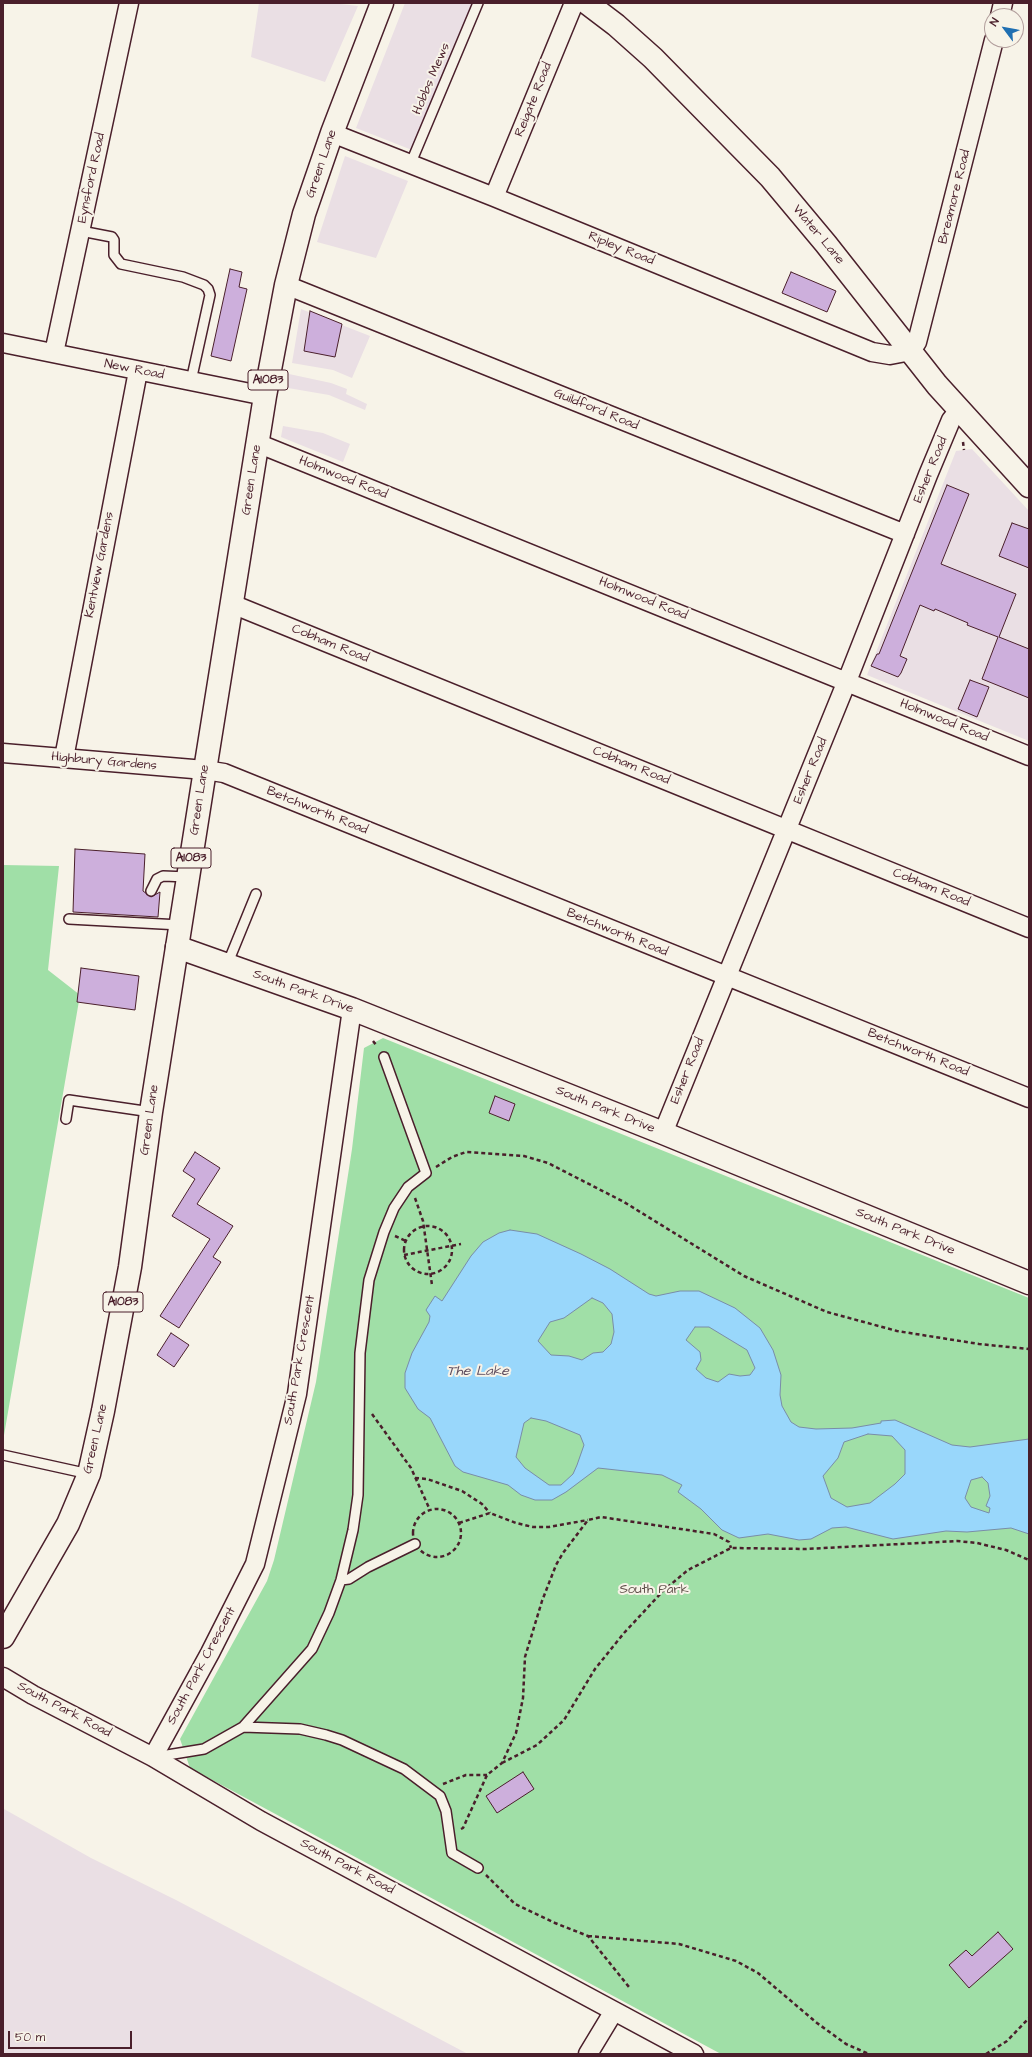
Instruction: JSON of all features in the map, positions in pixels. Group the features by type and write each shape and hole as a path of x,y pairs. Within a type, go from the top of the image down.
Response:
{"main road":[{"name":"Green Lane","path":"3,1637 16,1617 68,1524 89,1474 103,1411 130,1267 151,1112 204,770 232,604 264,396 286,285 304,214 332,133 382,3"},
{"name":"Water Lane","path":"587,3 616,25 653,58 770,177 826,244 959,410 1029,486"},
{"name":"South Park Drive","path":"177,947 352,1009 663,1133 1029,1283"}],"street":[{"name":"Eynsford Road","path":"54,353 129,3"},
{"name":"Reigate Road","path":"494,197 574,3"},
{"name":"Breamore Road","path":"911,351 917,342 925,317 992,48"},
{"name":"Ripley Road","path":"332,133 494,197 872,352 890,355 911,351"},
{"name":"Guildford Road","path":"286,285 906,534"},
{"name":"New Road","path":"3,343 264,396"},
{"name":"Kentview Gardens","path":"64,758 138,371"},
{"name":"Esher Road","path":"663,1133 847,682 951,420 959,410"},
{"name":"Holmwood Road","path":"257,443 1029,756"},
{"name":"Cobham Road","path":"232,604 1029,928"},
{"name":"Highbury Gardens","path":"3,753 204,770"},
{"name":"Betchworth Road","path":"204,770 224,773 726,977 1029,1098"},
{"name":"South Park Crescent","path":"153,1758 210,1653 255,1564 297,1394 334,1146 344,1060 352,1009"},
{"name":"South Park Road","path":"3,1677 33,1695 153,1758 261,1821 694,2054"},
{"path":"588,2054 614,2011"}],"lane":[{"name":"Hobbs Mews","path":"410,164 478,3"},
{"path":"81,231 112,237 114,240 114,255 121,264 183,277 204,285 208,289 210,295 191,381"},
{"path":"151,891 157,879 163,876 188,877"},
{"path":"227,965 256,894"},
{"path":"69,919 149,920 180,925"},
{"path":"153,1758 204,1749 243,1727 312,1650 329,1613 341,1580 353,1530 358,1495 360,1353 369,1280 384,1232 394,1208 408,1187 426,1173 384,1057"},
{"path":"66,1119 68,1100 151,1112"},
{"path":"3,1455 89,1474"},
{"path":"341,1580 349,1579 368,1566 415,1544"},
{"path":"243,1727 300,1729 342,1740 404,1769 440,1796 446,1811 452,1853 478,1868"}],"path":[{"path":"426,1173 452,1157 466,1152 524,1156 548,1163 624,1202 744,1276 827,1312 897,1331 979,1344 1029,1349"},
{"path":"408,1187 414,1194 424,1227 432,1285"},
{"path":"424,1227 436,1228 442,1231 452,1246 449,1261 438,1272 431,1275 424,1274 411,1268 404,1255 404,1248 409,1236 418,1228 424,1227"},
{"path":"404,1255 462,1244"},
{"path":"359,1401 365,1401 415,1478 430,1510"},
{"path":"415,1478 427,1479 462,1491 473,1497 490,1513 516,1523 533,1527 548,1527 601,1518 714,1534 729,1542 731,1548"},
{"path":"440,1509 448,1511 456,1517 459,1523 462,1534 460,1543 447,1555 438,1557 429,1556 421,1551 415,1544 413,1533 415,1523 422,1515 430,1510 440,1509"},
{"path":"459,1523 490,1513"},
{"path":"502,1763 516,1733 523,1698 525,1657 542,1601 559,1559 588,1520"},
{"path":"449,1833 463,1828 487,1776 502,1763 537,1744 564,1720 595,1669 624,1632 663,1591 688,1570 731,1548 806,1548 957,1541 977,1543 1006,1550 1029,1560"},
{"path":"433,1791 447,1782 466,1775 487,1776"},
{"path":"478,1868 515,1904 555,1923 588,1936 679,1944 736,1961 758,1973 817,2023 846,2044 869,2054"},
{"path":"588,1936 629,1987"},
{"path":"986,2054 1007,2041 1029,2018"}],"shaded area":[{"path":"259,3 332,3 358,6 325,82 251,57"},
{"path":"405,3 475,3 412,150 356,128"},
{"path":"345,156 408,181 376,258 317,242"},
{"path":"301,309 370,336 352,378 333,370 292,363"},
{"path":"289,374 331,383 347,389 346,394 367,404 365,410 329,395 288,388"},
{"path":"283,426 323,433 350,444 343,462 281,437"},
{"path":"972,449 1029,511 1029,741 867,675 956,451"},
{"path":"4,1809 91,1858 176,1900 468,2054 3,2054"}],"green space":[{"path":"3,865 59,866 48,970 80,995 3,1441"},
{"name":"South Park","path":"383,1038 1029,1298 1029,2054 721,2054 190,1768 180,1739 267,1581 274,1560 316,1382 352,1149 364,1048"}],"water":[{"name":"The Lake","path":"510,1230 537,1234 610,1269 649,1294 656,1296 680,1291 699,1291 735,1308 760,1328 773,1350 781,1375 780,1395 782,1406 791,1422 799,1427 816,1429 852,1428 881,1423 881,1421 895,1420 952,1445 970,1447 1029,1439 1029,1534 1011,1528 967,1532 946,1531 893,1539 846,1527 832,1528 811,1539 799,1540 768,1534 739,1538 722,1530 701,1509 678,1492 682,1485 662,1475 598,1468 566,1492 552,1500 535,1500 521,1495 508,1485 463,1472 455,1466 430,1418 418,1409 405,1388 405,1373 412,1353 429,1322 430,1316 426,1310 435,1296 442,1301 471,1256 483,1242 499,1233","holes":["592,1298 603,1303 612,1314 614,1332 611,1344 603,1352 593,1353 582,1360 569,1356 551,1355 538,1341 550,1322 564,1318","695,1327 709,1327 747,1350 755,1368 750,1375 740,1376 729,1374 718,1382 706,1378 696,1369 701,1360 700,1352 686,1340","531,1418 546,1421 580,1435 584,1445 577,1465 573,1474 561,1485 549,1485 525,1468 516,1457 524,1423","868,1434 892,1436 905,1450 905,1474 895,1484 870,1503 847,1507 831,1498 823,1476 838,1458 844,1442","982,1477 988,1483 990,1496 986,1506 990,1508 989,1513 971,1507 965,1498 971,1480"]}],"building":[{"path":"230,269 242,272 239,287 247,289 231,361 211,356"},
{"path":"791,272 836,291 827,312 782,293"},
{"path":"310,311 342,324 335,357 304,351"},
{"path":"947,485 969,494 941,564 1016,594 999,637 1029,649 1029,698 982,679 998,637 967,625 968,623 935,609 934,611 920,605 900,656 907,659 898,677 871,666 877,654 879,654"},
{"path":"1012,523 1029,529 1029,568 999,556"},
{"path":"970,680 989,687 977,717 958,709"},
{"path":"75,849 145,854 143,891 151,897 160,892 158,917 73,912"},
{"path":"81,968 139,976 135,1010 77,1002"},
{"path":"495,1096 515,1104 509,1121 489,1113"},
{"path":"195,1152 220,1168 197,1204 233,1226 213,1257 221,1262 179,1328 160,1316 210,1239 172,1216 195,1179 183,1171"},
{"path":"171,1333 189,1345 174,1367 157,1355"},
{"path":"523,1772 534,1789 497,1813 486,1796"},
{"path":"998,1932 1013,1949 969,1988 949,1965 966,1950 972,1956"}]}
